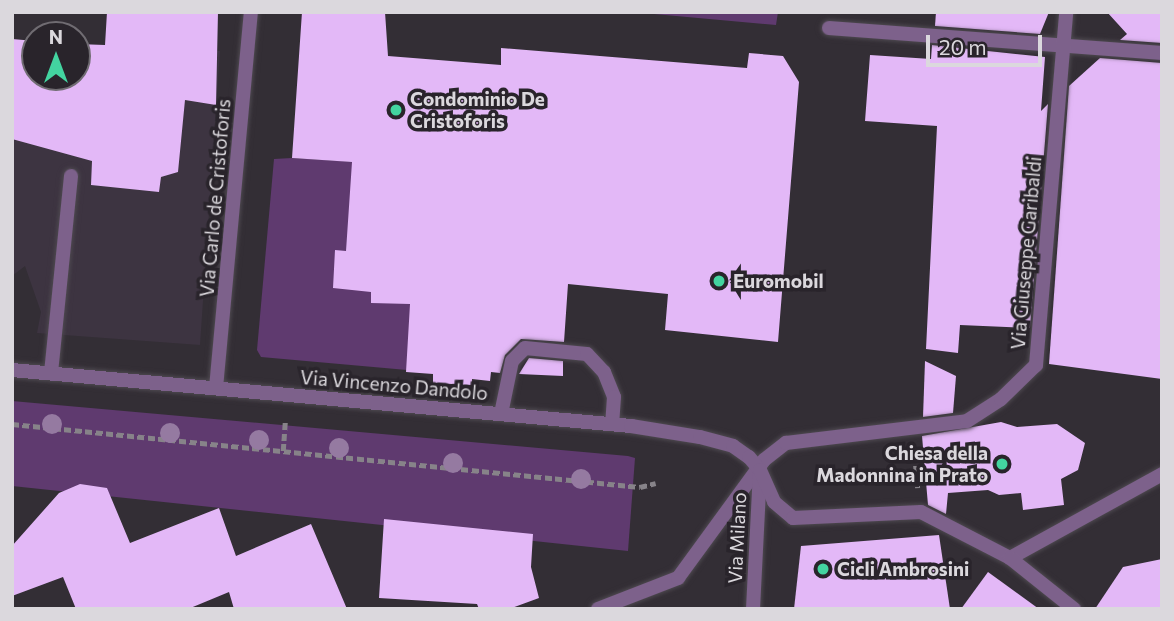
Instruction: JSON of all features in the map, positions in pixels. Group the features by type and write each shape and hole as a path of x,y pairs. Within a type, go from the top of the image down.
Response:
{"street":[{"name":"Via Carlo de Cristoforis","path":"216,388 251,12"},
{"name":"Via Giuseppe Garibaldi","path":"598,609 678,578 760,470 764,460 786,443 912,430 967,421 1001,399 1036,365 1066,12"},
{"path":"829,28 1162,53"},
{"path":"51,373 71,176"},
{"path":"501,414 512,360 525,348 587,354 604,372 614,397 612,424"},
{"name":"Via Vincenzo Dandolo","path":"12,370 612,424 733,446 760,470"},
{"path":"760,470 774,502 793,518 921,512 1010,558 1074,609"},
{"name":"Via Milano","path":"753,609 760,470"},
{"path":"1010,558 1162,474"}],"path":[{"path":"283,451 285,421"},
{"path":"12,424 640,487 656,483"},
{"path":"912,430 921,512"}],"shaded area":[{"path":"632,12 778,12 776,25"},
{"path":"12,39 21,54 21,91 91,91 91,45 220,51 200,345 37,333 41,312 25,266 12,276"},
{"path":"274,159 373,163 449,179 407,370 261,357 257,350"},
{"path":"12,401 628,456 635,458 628,551 12,486"}],"building":[{"path":"107,12 218,12 216,105 185,100 178,172 161,177 159,192 91,185 92,161 12,139 12,39 21,40 21,91 91,91 91,44 105,45"},
{"path":"302,12 385,12 388,56 501,65 501,48 747,68 749,53 783,56 799,82 778,342 665,330 668,294 568,284 564,342 521,339 505,355 500,373 491,372 490,381 472,379 472,385 433,383 433,374 406,372 410,304 371,303 371,292 333,288 335,250 346,251 352,162 292,158"},
{"path":"936,12 1049,12 1040,34 935,26"},
{"path":"1107,12 1162,12 1162,43 1120,40 1127,34"},
{"path":"932,45 1045,57 1041,111 1048,104 1030,328 960,325 958,353 926,349 937,126 865,121 870,55 931,59"},
{"path":"1100,58 1162,63 1162,379 1049,364 1069,86"},
{"path":"529,358 563,361 563,376 519,374"},
{"path":"925,361 956,376 953,413 923,417"},
{"name":"Chiesa della Madonnina in Prato","path":"1001,422 1017,427 1057,424 1085,443 1078,470 1061,479 1064,505 1023,510 1021,493 999,495 988,490 948,493 946,514 928,505 922,436"},
{"path":"80,484 107,488 130,543 219,508 236,556 311,524 347,609 234,609 229,592 188,609 76,609 63,577 12,596 12,546 59,493"},
{"path":"384,519 533,534 531,567 539,598 509,609 479,609 477,604 379,598"},
{"path":"939,535 950,609 794,609 801,546"},
{"path":"1162,559 1162,609 1095,609 1123,567"},
{"path":"988,572 1039,609 961,609"}],"place":[{"name":"Condominio De Cristoforis","path":"396,110"},
{"name":"Euromobil","path":"719,281"},
{"name":"Chiesa della Madonnina in Prato","path":"1002,464"},
{"name":"Cicli Ambrosini","path":"823,569"}]}
